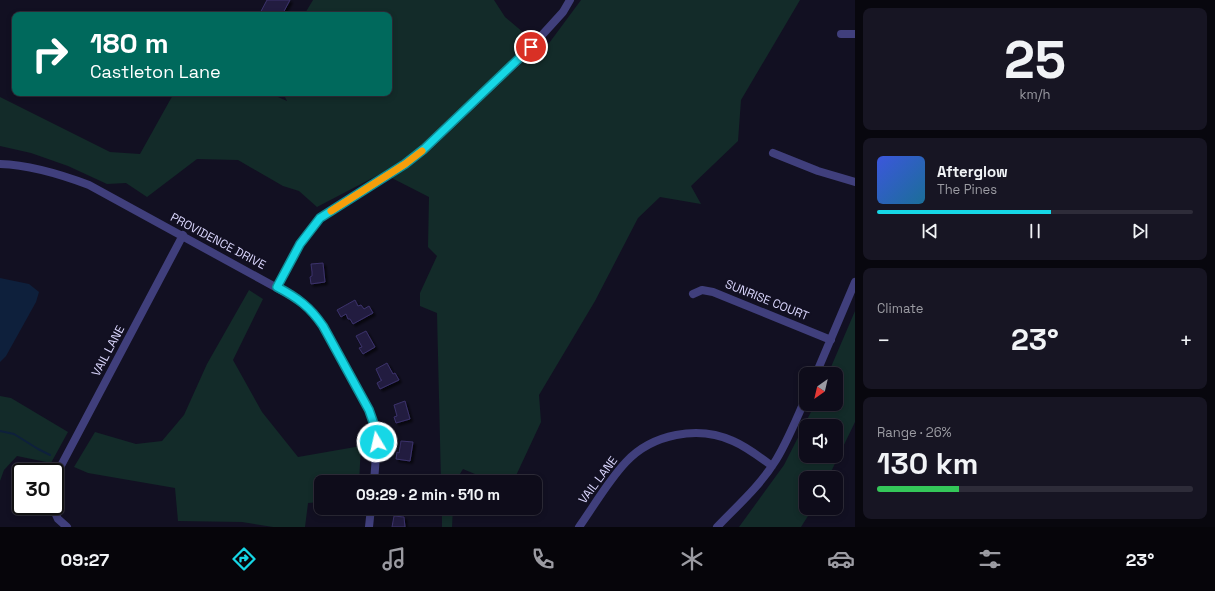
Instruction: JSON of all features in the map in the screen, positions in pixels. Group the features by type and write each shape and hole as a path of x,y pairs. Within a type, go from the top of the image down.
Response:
{"street":[{"path":"277,287 300,244 320,218 405,164 424,149 523,56 563,12 570,0"},
{"path":"840,34 855,34"},
{"path":"773,153 818,171 855,182"},
{"name":"PROVIDENCE DRIVE","path":"0,164 37,169 76,180 107,194 300,300 314,313 323,326 369,410 376,430 377,442 375,475"},
{"name":"VAIL LANE","path":"62,463 183,235"},
{"path":"819,367 855,282"},
{"name":"SUNRISE COURT","path":"693,294 702,290 713,292 831,340"},
{"path":"716,527 751,492 772,466 790,434 800,411"},
{"name":"VAIL LANE","path":"579,527 618,471 626,462 640,450 665,438 693,433 723,438 740,445 772,466"},
{"path":"56,515 58,519 67,527"},
{"path":"369,527 370,515"}],"green space":[{"path":"313,0 494,0 505,17 544,50 581,0 800,0 741,100 738,141 691,186 701,204 660,197 638,218 595,301 539,395 541,422 516,475 477,475 463,469 459,475 441,475 437,313 420,306 420,293 437,256 428,247 429,197 382,173 317,207 299,191 283,186 238,160 197,159 147,197 126,183 107,184 68,166 31,153 0,146 0,97 110,152 140,154 172,96 276,96 287,101 284,96 392,96 392,12 306,12"},
{"path":"249,290 263,299 233,360 262,412 298,457 361,446 359,475 314,475 314,503 308,503 305,527 273,527 242,522 178,521 175,488 88,473 74,467 95,432 136,444 162,441 184,415 207,364"},
{"path":"855,311 855,422 843,447 843,419 807,419 811,411 843,411 843,367 831,367"},
{"path":"0,396 11,398 68,432 51,463 17,456 4,470 0,481"},
{"path":"799,435 799,463 835,463 831,471 799,471 799,515 809,515 801,527 739,527 784,465"},
{"path":"442,515 453,515 452,527 442,527"}],"water":[{"path":"0,278 29,284 39,292 36,302 6,356 0,362"}],"building":[{"path":"267,0 290,0 284,12 261,12"},
{"path":"323,263 325,282 311,284 311,264"},
{"path":"355,300 358,306 361,305 364,309 369,306 373,313 353,324 350,319 348,319 346,314 341,317 337,310"},
{"path":"366,331 375,347 363,354 359,348 362,347 356,336"},
{"path":"387,363 393,374 395,373 399,380 380,389 377,383 382,380 376,369"},
{"path":"405,401 410,419 396,423 394,417 397,416 394,405"},
{"path":"401,441 413,442 410,461 396,459 397,452 399,453"},
{"path":"394,516 404,517 405,527 392,527"}],"waterway":[{"path":"0,431 14,434 50,455"}],"slow traffic":[{"path":"331,211 405,164 422,151"}],"route":[{"path":"377,442 376,430 369,410 323,326 314,313 300,300 292,294 277,287 300,244 320,218 405,164 424,149 531,47"}]}
